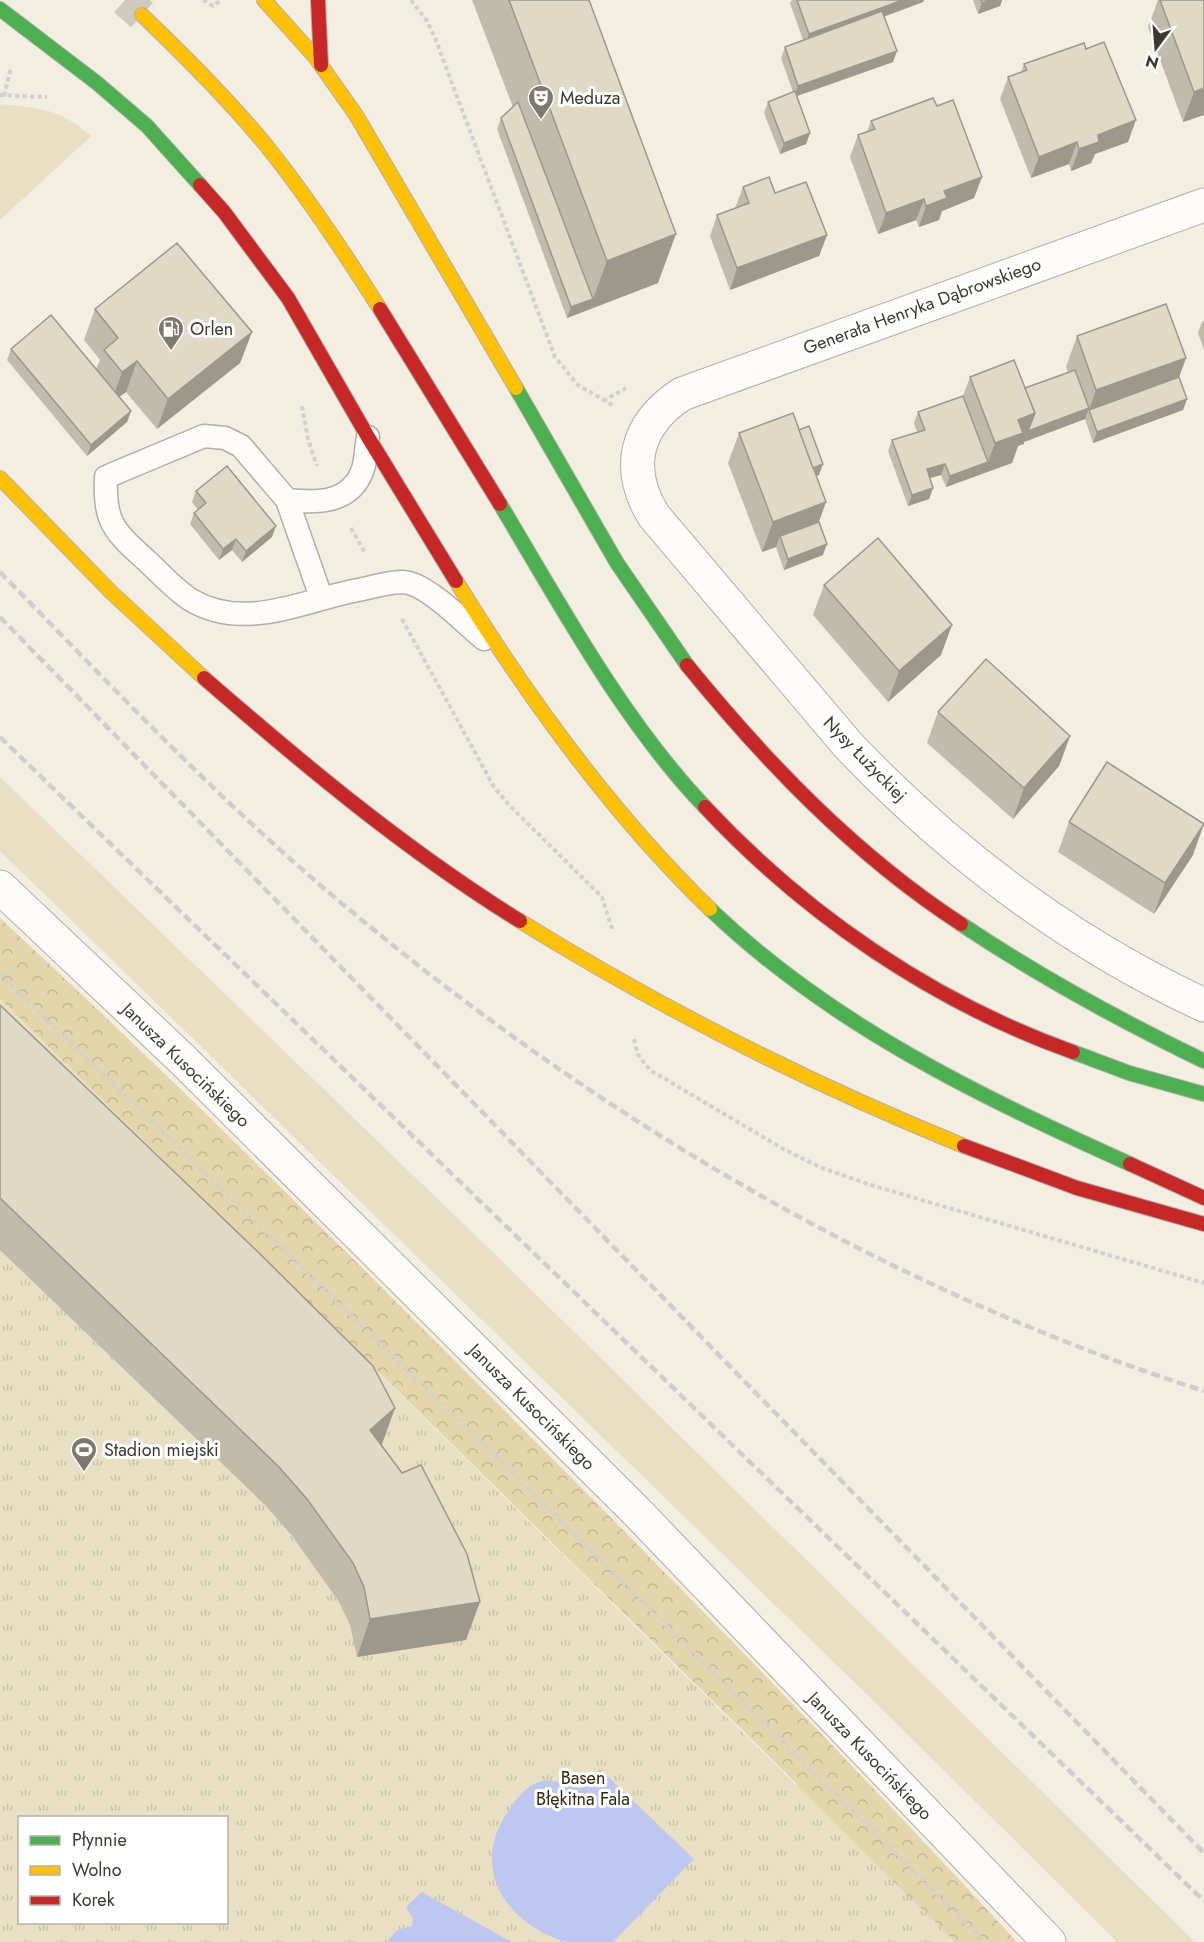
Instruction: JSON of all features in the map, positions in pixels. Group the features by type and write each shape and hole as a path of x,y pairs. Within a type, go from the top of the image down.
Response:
{"main road":[{"path":"264,0 321,65 394,179 628,580 712,698 778,770 815,806 858,846 938,911 1062,991 1141,1033 1204,1061"},
{"path":"318,0 321,65"},
{"path":"0,9 147,126 194,176 288,298 368,437 499,651 515,669 554,727 634,826 691,890 766,955 833,1006 912,1058 995,1102 1204,1198"},
{"path":"142,15 244,120 312,208 373,298 632,718 682,784 742,846 835,926 946,996 1009,1028 1068,1052 1204,1094"},
{"path":"0,478 132,611 225,697 303,762 446,871 596,967 676,1013 823,1087 922,1130 1062,1183 1204,1224"}],"street":[{"name":"Generała Henryka Dąbrowskiego","path":"651,423 664,406 707,383 1204,205"},
{"name":"Nysy Łużyckiej","path":"651,423 641,442 637,460 638,481 643,498 654,516 848,745 939,833 1032,905 1092,944 1204,1005"},
{"name":"Janusza Kusocińskiego","path":"0,886 183,1060 635,1510 1049,1942"}],"lane":[{"path":"321,597 287,500 241,446 225,438 204,436 106,477 104,505 118,535 192,600 212,608 251,615 296,607 321,597 405,582 433,596 499,651"},
{"path":"287,500 314,503 335,500 353,484 363,470 368,437"}],"path":[{"path":"203,0 213,6 220,0"},
{"path":"411,0 427,21 435,38 555,357 567,375 603,401"},
{"path":"0,974 499,1458 985,1942"},
{"path":"634,1039 638,1055 650,1070 804,1160 874,1186 1204,1283"}],"green space":[{"path":"0,104 58,114 91,136 0,220"},
{"path":"0,777 502,1261 1195,1942 1117,1942 888,1715 0,851"},
{"path":"0,918 241,1148 547,1453 818,1730 1017,1942 804,1942 797,1784 0,999"},
{"name":"Basen Błękitna Fala","path":"0,999 955,1942 0,1942"}],"water":[{"path":"600,1769 694,1859 613,1942 567,1942 527,1923 512,1909 501,1892 494,1874 492,1855 496,1834 507,1813 529,1787 539,1782 549,1781 580,1788"},
{"path":"422,1892 512,1942 387,1942 396,1931 412,1926 413,1919 406,1907"}],"building":[{"path":"509,0 589,0 676,234 607,261"},
{"path":"797,0 903,0 809,34"},
{"path":"1160,0 1204,0 1204,88 1194,92"},
{"path":"882,11 897,51 798,86 785,47"},
{"path":"1104,42 1136,120 1098,135 1099,142 1079,149 1077,142 1039,157 1008,77 1027,70 1024,64 1084,43 1086,49"},
{"path":"795,91 810,133 784,143 768,102"},
{"path":"933,98 937,106 953,100 982,177 944,191 947,198 926,206 924,199 886,213 858,135 875,129 871,121"},
{"path":"518,102 593,299 571,307 501,118"},
{"path":"769,177 775,193 806,182 827,235 737,268 717,215 749,203 743,187"},
{"path":"177,243 252,332 168,399 137,361 122,372 104,350 118,338 95,309"},
{"path":"1166,304 1186,358 1096,390 1077,336"},
{"path":"51,315 131,411 91,445 11,349"},
{"path":"1014,360 1035,413 1018,420 1023,433 995,443 970,377"},
{"path":"1075,370 1089,408 1028,431 1035,413 1025,388"},
{"path":"1179,377 1187,399 1097,432 1089,410"},
{"path":"963,396 988,462 950,476 945,464 927,469 933,488 912,495 892,440 925,430 918,412"},
{"path":"793,413 826,502 773,522 739,433"},
{"path":"809,426 823,464 813,468 799,430"},
{"path":"227,466 276,526 246,551 236,539 223,549 194,513 206,503 196,491"},
{"path":"819,522 827,544 788,559 780,536"},
{"path":"878,538 952,625 899,671 824,585"},
{"path":"986,659 1070,736 1024,788 938,712"},
{"path":"1107,762 1204,824 1165,883 1069,822"},
{"path":"0,1005 256,1250 373,1366 395,1408 370,1430 402,1473 421,1465 467,1554 480,1602 370,1619 364,1587 353,1563 307,1499 279,1467 0,1198"}],"tunnel":[{"path":"125,0 142,15"}],"railway":[{"path":"0,572 191,766 312,878 411,960 515,1038 622,1111 732,1179 846,1242 962,1298 1082,1348 1204,1391"},
{"path":"0,617 1204,1853"},
{"path":"0,737 1204,1901"}],"traffic: fast":[{"path":"0,9 97,83 147,126 200,185"},
{"path":"516,388 617,563 687,665"},
{"path":"500,504 570,622 620,700 647,738 705,807"},
{"path":"710,909 805,988 856,1023 963,1084 1130,1164"},
{"path":"961,924 1080,997 1204,1061"},
{"path":"1073,1052 1129,1073 1204,1094"}],"traffic: slow":[{"path":"264,0 315,57 356,115 516,388"},
{"path":"142,15 236,110 265,144 325,225 380,309"},
{"path":"0,478 111,592 204,678"},
{"path":"456,581 512,668 573,753 639,834 710,909"},
{"path":"520,921 627,984 737,1043 849,1097 964,1146"}],"traffic: jam":[{"path":"318,0 321,65"},
{"path":"200,185 224,212 288,298 368,437 456,581"},
{"path":"380,309 500,504"},
{"path":"687,665 748,737 814,805 885,868 961,924"},
{"path":"204,678 357,806 437,866 520,921"},
{"path":"705,807 785,884 874,951 971,1008 1021,1032 1073,1052"},
{"path":"964,1146 1077,1188 1204,1224"},
{"path":"1130,1164 1204,1198"}],"place":[{"name":"Meduza","path":"541,121"},
{"name":"Orlen","path":"171,352"},
{"name":"Stadion miejski","path":"84,1473"}]}
